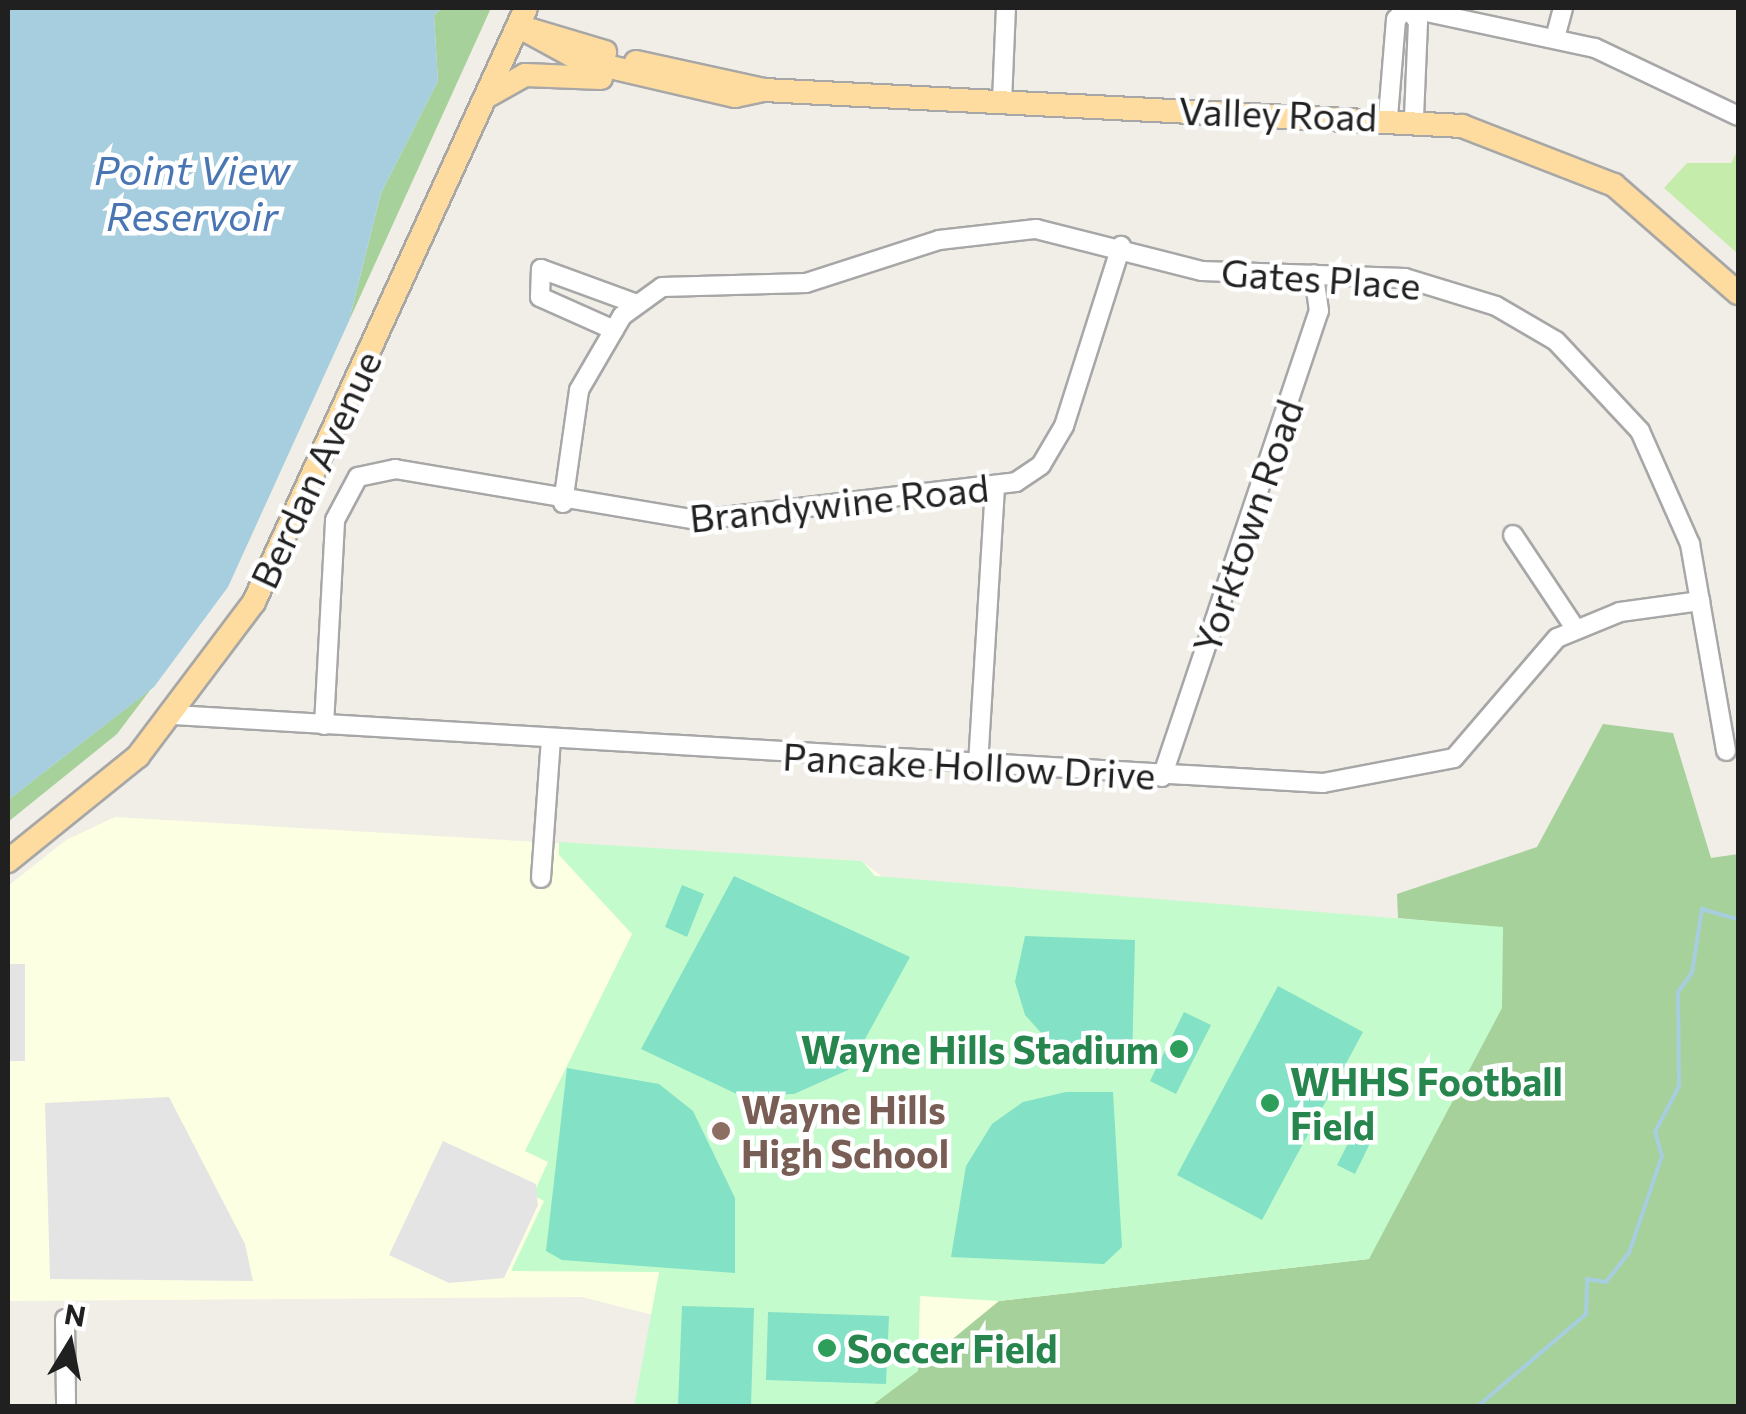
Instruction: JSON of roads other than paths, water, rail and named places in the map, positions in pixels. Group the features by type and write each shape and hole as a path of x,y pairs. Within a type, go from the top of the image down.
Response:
{"main road":[{"name":"Valley Road","path":"522,16 568,56 670,87 735,96 764,90"},
{"name":"Valley Road","path":"522,16 764,90 1414,118 1531,146 1614,185 1738,294"},
{"name":"Berdan Avenue","path":"8,862 103,787 174,715 260,589 522,16"},
{"path":"486,96 542,72 670,87"}],"street":[{"path":"1002,102 1006,8"},
{"path":"1408,8 1555,38 1621,57 1738,116"},
{"path":"1388,117 1396,19 1408,8"},
{"path":"1408,8 1418,22 1414,118"},
{"path":"1555,38 1563,8"},
{"name":"Gates Place","path":"634,303 676,284 806,284 986,231 1060,229 1202,271 1405,278 1462,292 1582,361 1658,463 1690,544 1726,751"},
{"name":"Brandywine Road","path":"324,724 335,520 349,486 395,469 563,503 698,520 995,486 1029,475 1051,452 1121,246"},
{"path":"563,503 575,403 614,330 634,303 550,265 541,269 540,296 614,330"},
{"name":"Yorktown Road","path":"1162,777 1319,312 1314,274"},
{"path":"978,765 995,486"},
{"path":"1513,535 1574,628"},
{"name":"Pancake Hollow Drive","path":"174,715 1162,777 1322,783 1438,766 1468,748 1527,667 1574,628 1700,601"},
{"path":"542,878 551,740"},
{"path":"66,1318 66,1406"}],"water":[{"name":"Point View Reservoir","path":"8,8 442,8 434,15 438,81 381,193 349,321 228,587 154,687 8,800"}],"waterway":[{"path":"1478,1406 1586,1314 1587,1279 1606,1282 1629,1253 1662,1156 1655,1132 1679,1086 1678,992 1692,973 1702,909 1738,919"}],"place":[{"name":"Wayne Hills Stadium","path":"1179,1049"},
{"name":"WHHS Football Field","path":"1270,1103"},
{"name":"Wayne Hills High School","path":"721,1131"},
{"name":"Soccer Field","path":"827,1348"}]}
